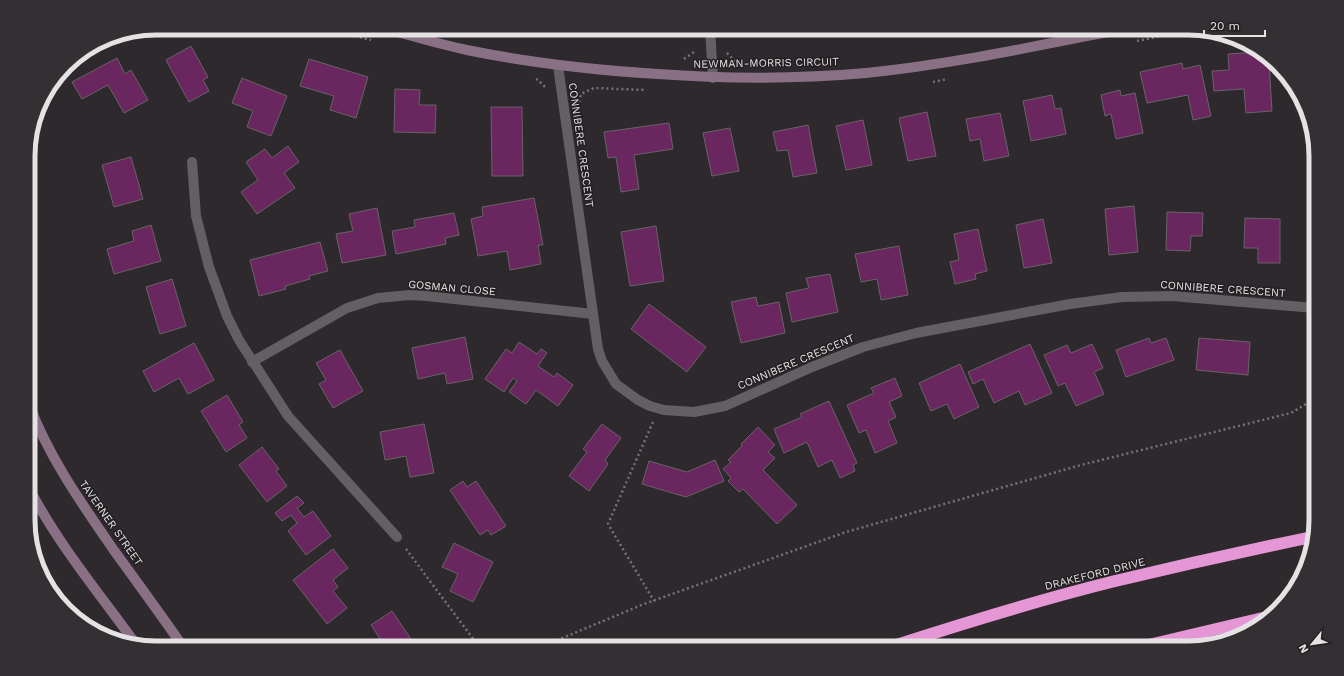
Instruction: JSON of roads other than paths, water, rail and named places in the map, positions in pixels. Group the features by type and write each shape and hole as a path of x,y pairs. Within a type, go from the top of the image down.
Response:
{"highway":[{"name":"DRAKEFORD DRIVE","path":"909,641 1000,612 1110,582 1221,556 1308,538"},
{"path":"1166,641 1257,619"}],"street":[{"name":"NEWMAN-MORRIS CIRCUIT","path":"409,35 466,50 558,66 713,78 815,76 867,73 970,59 1092,35"},
{"path":"710,35 713,78"},
{"name":"CONNIBERE CRESCENT","path":"558,66 598,349 602,361 616,384 638,400 659,409 694,412 725,406 812,367 863,347 916,333 1070,304 1122,297 1172,296 1309,307"},
{"path":"192,162 196,216 209,267 227,316 239,340 288,416 397,537"},
{"name":"GOSMAN CLOSE","path":"252,362 347,308 378,298 418,295 593,314"},
{"name":"TAVERNER STREET","path":"35,420 68,483 179,641"},
{"path":"35,499 60,539 132,638"}]}
